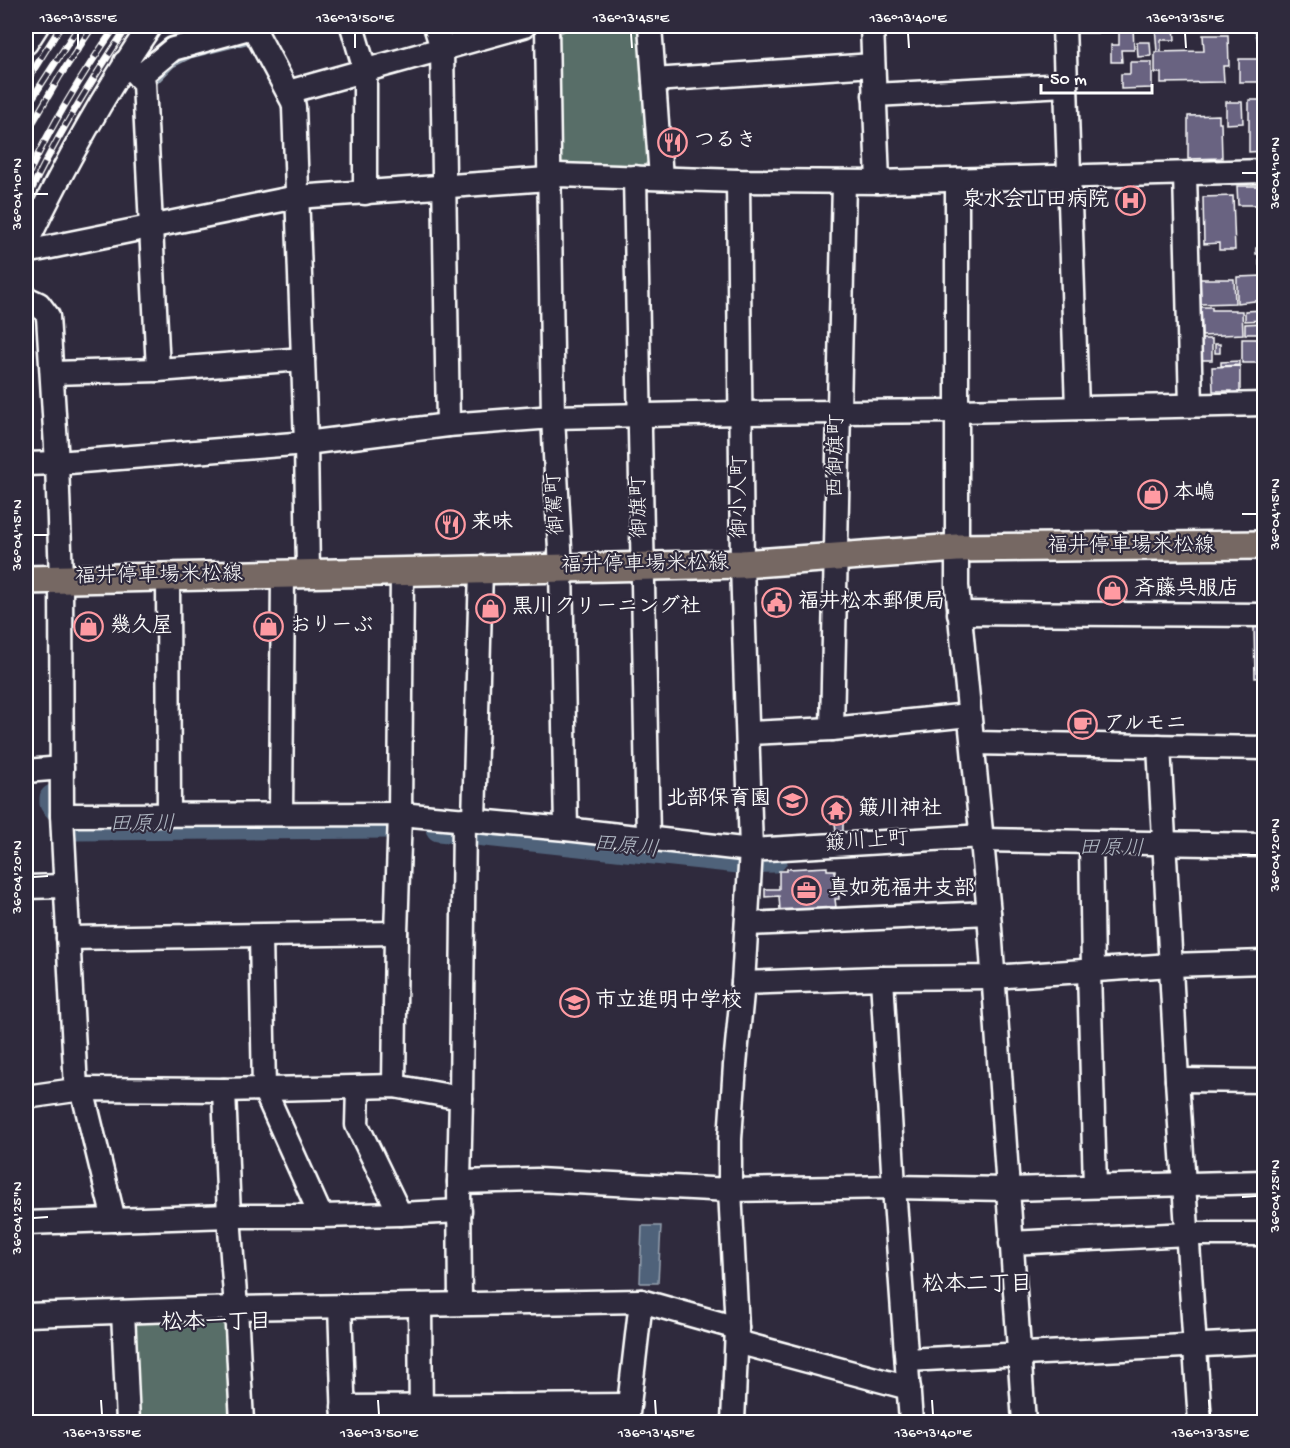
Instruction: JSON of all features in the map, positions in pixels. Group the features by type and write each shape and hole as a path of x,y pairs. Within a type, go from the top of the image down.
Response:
{"main road":[{"name":"福井停車場米松線","path":"26,580 742,564 957,548 1264,545"}],"street":[{"path":"26,43 37,26"},
{"path":"26,244 52,190 132,69 150,26"},
{"path":"132,69 173,48 253,26 294,107 306,443 281,814"},
{"path":"352,26 365,70 365,192"},
{"path":"435,26 442,48 448,425"},
{"path":"288,92 524,26"},
{"name":"御駕町","path":"547,26 553,417 561,568 566,829"},
{"path":"650,26 661,178"},
{"path":"872,26 878,182"},
{"path":"1064,26 1077,408"},
{"path":"654,80 873,65"},
{"path":"132,69 144,83 158,370"},
{"path":"874,95 1066,85"},
{"path":"26,252 297,197 548,179 558,175 738,181 878,182 1264,171"},
{"path":"1185,174 1191,405"},
{"name":"御旗町","path":"635,177 648,837"},
{"path":"957,180 959,613 983,838 1024,1422"},
{"name":"御小人町","path":"733,1422 737,1335 730,1190 730,1128 743,983 751,850 742,564 738,181"},
{"name":"西御旗町","path":"832,729 844,182"},
{"path":"26,298 39,304 48,316 52,373 61,579 62,815 79,1089 114,1220"},
{"path":"52,373 158,370 303,359"},
{"path":"26,464 306,443 448,425 553,417 1264,404"},
{"path":"460,1304 459,1182 469,820 482,570"},
{"path":"394,1086 402,572"},
{"path":"168,577 169,815"},
{"path":"959,613 1264,615"},
{"path":"748,733 832,729 969,715"},
{"path":"973,743 1264,748"},
{"path":"1159,746 1177,1080 1200,1422"},
{"path":"26,771 62,768"},
{"name":"簸川上町","path":"62,815 400,814 648,837 751,850 983,838 1091,843 1264,845"},
{"path":"1091,843 1095,1186"},
{"path":"26,887 65,886"},
{"path":"747,924 989,913"},
{"path":"68,938 396,933"},
{"path":"261,936 264,1089 321,1216"},
{"path":"743,983 993,977 1171,965 1264,962"},
{"path":"882,978 911,1422"},
{"path":"1177,1080 1264,1081"},
{"path":"26,1097 79,1089 394,1086 461,1098"},
{"path":"358,1087 357,1125 400,1214"},
{"path":"224,1089 229,1216 242,1422"},
{"path":"459,1182 537,1180 730,1190 894,1187 1007,1189 1264,1182"},
{"path":"26,1223 460,1211"},
{"path":"1011,1243 1188,1234 1264,1234"},
{"path":"26,1315 236,1308 641,1301 737,1335 909,1388"},
{"path":"340,1306 343,1415 628,1414 641,1301"},
{"path":"420,1305 421,1414"},
{"path":"123,1312 128,1422"},
{"path":"907,1360 1264,1342"}],"green space":[{"path":"573,26 641,26 651,158 643,167 564,166 554,155 555,36"},
{"path":"236,1308 242,1422 128,1422 123,1312"}],"water":[{"path":"642,1226 661,1226 658,1283 640,1283"}],"building":[{"path":"1074,26 1099,26 1099,33 1074,33"},
{"path":"1119,26 1133,26 1134,50 1121,50 1122,62 1111,62 1111,45 1119,45"},
{"path":"1155,26 1174,26 1175,40 1161,40 1161,52 1157,52"},
{"path":"1203,35 1228,35 1229,66 1223,66 1224,82 1161,83 1161,73 1155,73 1155,52 1204,51"},
{"path":"1137,42 1150,42 1151,56 1138,57"},
{"path":"1239,59 1264,59 1264,82 1239,82"},
{"path":"1130,62 1152,62 1152,88 1121,89 1121,74 1130,74"},
{"path":"1249,100 1264,100 1264,151 1249,152"},
{"path":"1226,102 1242,102 1243,123 1226,124"},
{"path":"1219,115 1222,158 1188,159 1188,116"},
{"path":"1237,186 1264,186 1264,205 1238,205"},
{"path":"1233,196 1235,250 1219,250 1219,243 1204,244 1203,197"},
{"path":"1256,248 1264,248 1264,265 1259,265 1259,254 1256,254"},
{"path":"1264,276 1264,300 1237,303 1237,277"},
{"path":"1200,279 1234,279 1235,303 1201,304"},
{"path":"1201,307 1212,307 1212,310 1242,311 1243,334 1202,336"},
{"path":"1264,310 1264,320 1245,321 1245,311"},
{"path":"1264,323 1264,334 1245,334 1245,324"},
{"path":"1259,336 1264,336 1264,363 1242,363 1242,339 1259,339"},
{"path":"1199,339 1212,339 1212,360 1199,360"},
{"path":"1215,344 1220,344 1220,353 1215,353"},
{"path":"1239,361 1239,365 1221,366 1221,362"},
{"path":"1240,366 1240,393 1213,391 1212,367"},
{"path":"1254,626 1264,626 1264,677 1255,678"},
{"path":"832,799 844,799 844,802 848,802 849,818 843,822 843,831 836,832 835,823 831,823 831,819 828,819 828,802 832,802"},
{"path":"827,867 827,870 835,870 835,876 838,876 839,899 835,899 836,907 828,907 828,910 790,912 790,910 780,910 779,896 765,897 765,889 779,889 779,871"}],"waterway":[{"path":"266,31 272,26"},
{"path":"1255,26 1264,57"},
{"path":"153,85 173,65 191,56 247,42"},
{"name":"田原川","path":"53,798 53,803 74,827 395,825"},
{"name":"田原川","path":"439,828 739,860 774,859"}],"railway":[{"path":"26,82 61,26"},
{"path":"26,108 79,26"},
{"path":"26,134 93,26"},
{"path":"26,179 68,101 116,26"},
{"path":"26,201 74,111 128,26"}],"place":[{"name":"つるき","path":"673,142"},
{"name":"泉水会山田病院","path":"1130,201"},
{"name":"本嶋","path":"1152,494"},
{"name":"来味","path":"450,524"},
{"name":"斉藤呉服店","path":"1113,590"},
{"name":"福井松本郵便局","path":"777,603"},
{"name":"黒川クリーニング社","path":"491,608"},
{"name":"幾久屋","path":"89,627"},
{"name":"おりーぶ","path":"269,627"},
{"name":"アルモニ","path":"1083,725"},
{"name":"北部保育園","path":"792,800"},
{"name":"簸川神社","path":"837,810"},
{"name":"真如苑福井支部","path":"807,890"},
{"name":"市立進明中学校","path":"574,1002"}],"district":[{"name":"松本二丁目","path":"977,1286"},
{"name":"松本一丁目","path":"216,1324"}]}
